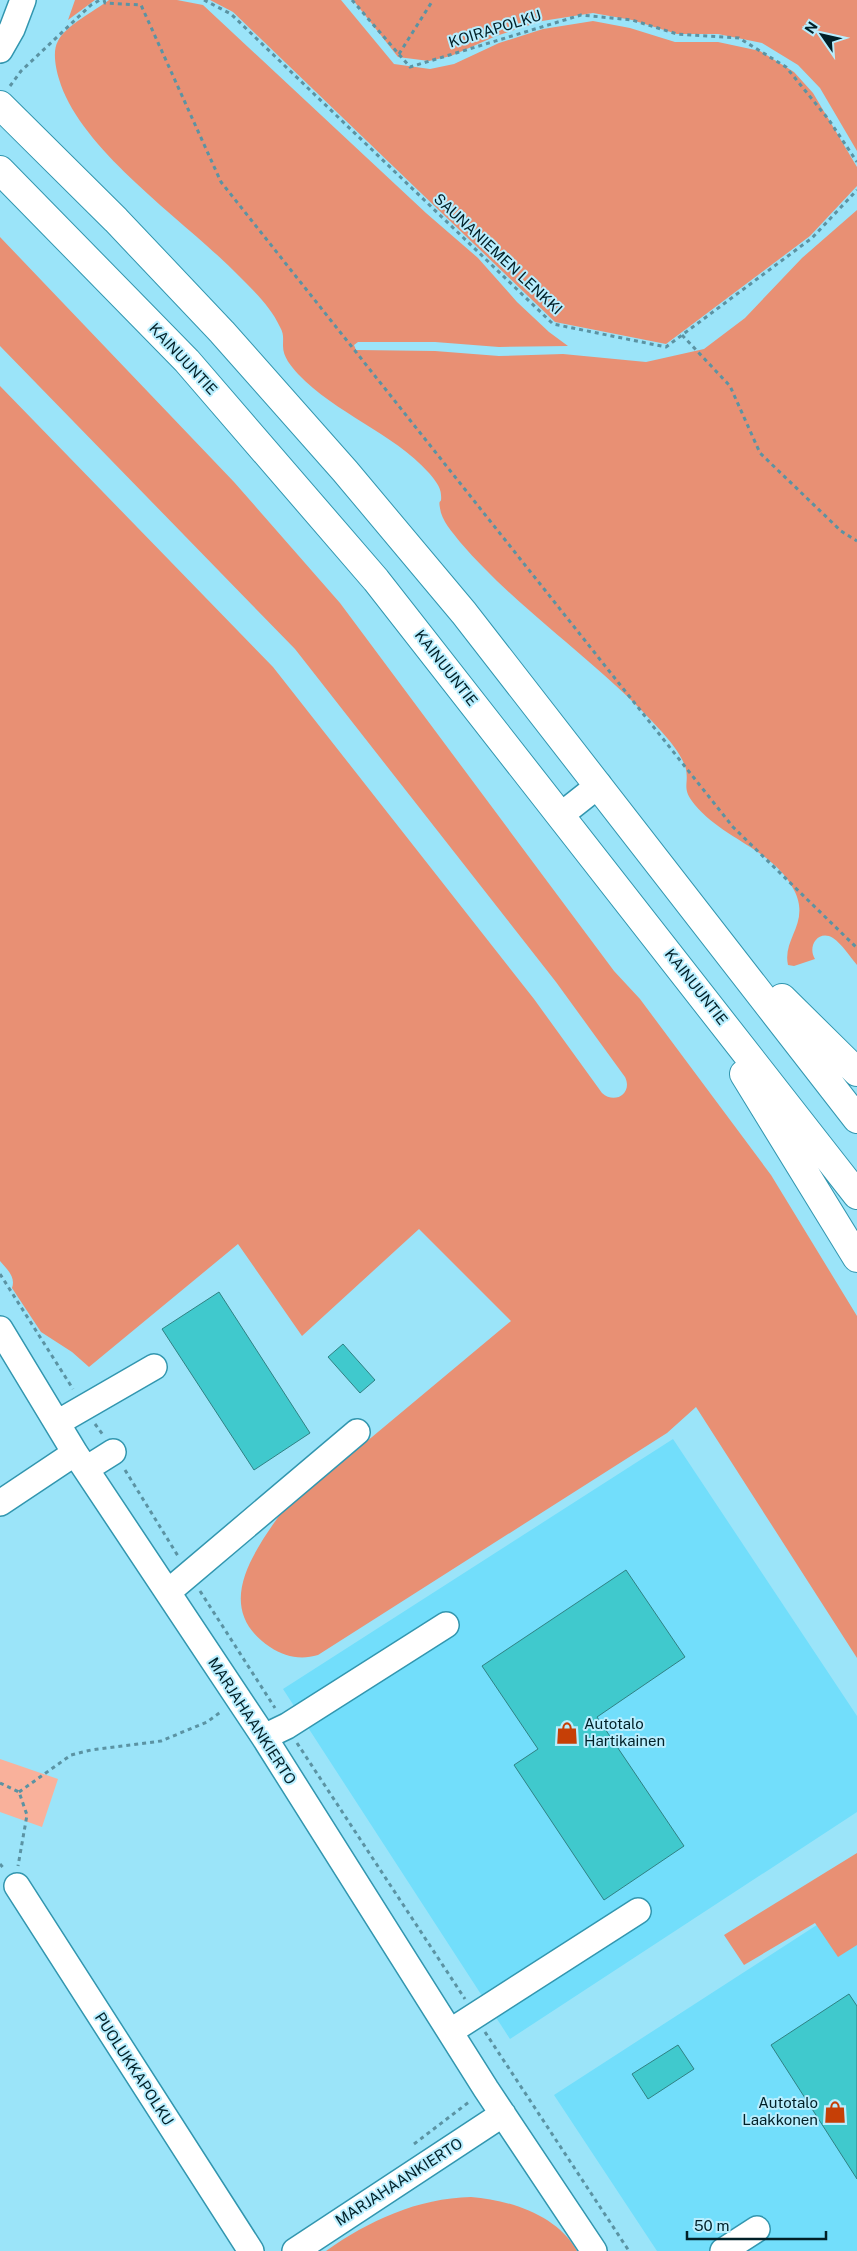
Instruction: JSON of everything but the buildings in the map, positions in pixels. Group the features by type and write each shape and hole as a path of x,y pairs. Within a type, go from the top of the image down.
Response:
{"highway":[{"path":"3,102 222,332 345,471 464,613 857,1118"},
{"name":"KAINUUNTIE","path":"0,170 194,368 376,580 667,949 857,1195"},
{"path":"713,932 857,1072"},
{"path":"667,949 857,1258"}],"street":[{"path":"0,50 12,29 23,0"},
{"path":"561,815 599,785"},
{"name":"MARJAHAANKIERTO","path":"0,1329 80,1461 264,1737 486,2088 594,2251"},
{"path":"57,1423 154,1367"},
{"path":"168,1592 357,1432"},
{"path":"0,1503 80,1461 113,1452"},
{"path":"264,1737 287,1726 446,1625"},
{"name":"PUOLUKKAPOLKU","path":"17,1886 251,2251"},
{"path":"451,2031 474,2014 638,1911"},
{"name":"MARJAHAANKIERTO","path":"294,2251 503,2114"},
{"path":"723,2251 757,2230"}],"path":[{"path":"3,102 22,71 91,5 100,0"},
{"path":"104,0 105,3 142,5 221,182 733,827 857,948"},
{"name":"SAUNANIEMEN LENKKI","path":"204,0 231,14 553,324 666,347 812,238 857,190"},
{"name":"KOIRAPOLKU","path":"352,0 410,67 581,15 632,20 677,34 739,38 786,67 829,120 857,162"},
{"path":"399,54 433,0"},
{"path":"682,335 730,386 760,453 841,531 857,541"},
{"path":"0,1274 287,1726 629,2251"},
{"path":"19,1792 72,1755 91,1750 161,1741 207,1722 238,1699"},
{"path":"0,1783 19,1792 27,1815 18,1855 17,1886"},
{"path":"413,2145 486,2088"}],"shaded area":[{"path":"75,0 95,0 68,20"},
{"path":"109,0 177,0 203,5 426,213 478,258 517,302 549,332 568,346 499,347 435,342 358,342 354,345 356,350 435,351 499,356 563,354 646,362 704,349 745,318 802,258 857,210 857,965 833,938 823,936 815,941 813,945 812,949 815,959 794,966 788,965 787,955 799,912 794,890 785,876 761,854 706,817 688,795 686,769 679,753 672,744 612,682 508,591 460,542 441,513 439,503 441,492 429,473 398,446 329,401 298,374 284,354 281,329 262,300 217,255 111,159 89,133 71,106 59,79 55,50 58,41 67,30"},
{"path":"210,0 341,0 394,64 430,69 454,64 499,43 543,29 593,21 630,28 675,42 718,42 760,51 794,72 813,93 857,167 857,186 810,236 666,344 555,322 233,12"},
{"path":"353,0 857,0 857,151 820,88 798,65 762,43 718,34 677,34 632,20 593,13 542,21 496,36 451,56 429,61 398,57"},
{"path":"0,237 234,482 340,603 614,971 640,999 771,1175 857,1316 857,1658 696,1407 667,1433 318,1655 312,1657 293,1657 281,1653 270,1647 253,1632 244,1616 241,1599 243,1581 250,1563 281,1513 511,1321 419,1229 302,1336 238,1244 89,1367 72,1352 41,1332 12,1288 12,1277 0,1261 0,386 273,667 534,999 602,1093 612,1098 621,1096 627,1088 627,1083 625,1077 556,982 295,649 0,346"},
{"path":"673,1439 857,1716 857,1812 510,2039 283,1689"},
{"path":"0,1759 58,1779 42,1827 0,1812"},
{"path":"857,1853 857,1945 838,1957 815,1923 744,1965 724,1935"},
{"path":"857,1899 857,2251 657,2251 554,2095"},
{"path":"471,2197 516,2206 545,2219 568,2238 577,2251 326,2251 359,2230 394,2213 451,2198"}],"place":[{"name":"Autotalo Hartikainen","path":"567,1733"},
{"name":"Autotalo Laakkonen","path":"835,2112"}]}
